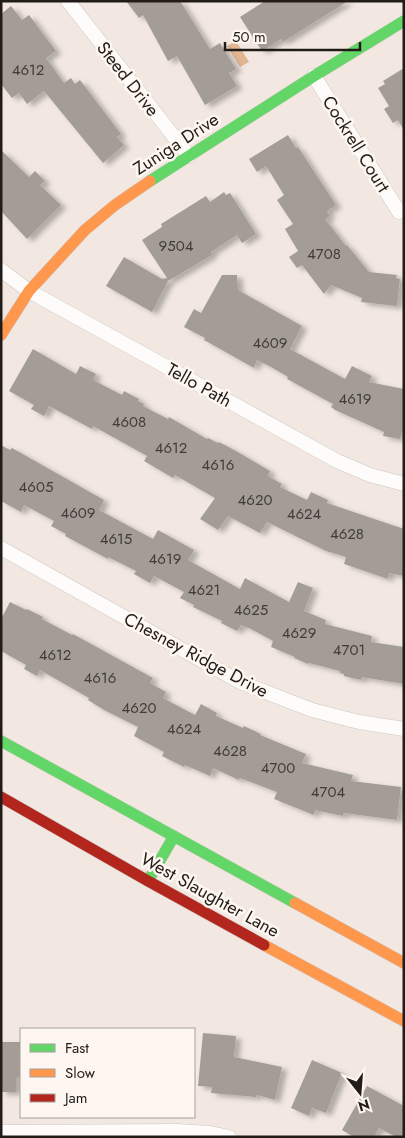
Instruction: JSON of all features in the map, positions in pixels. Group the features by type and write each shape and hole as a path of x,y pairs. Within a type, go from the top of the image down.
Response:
{"main road":[{"name":"Zuniga Drive","path":"1,335 28,291 85,230 122,200 314,76 404,21"},
{"name":"West Slaughter Lane","path":"1,741 404,963"},
{"name":"West Slaughter Lane","path":"1,797 148,881 404,1021"},
{"path":"148,881 174,836"}],"street":[{"name":"Steed Drive","path":"68,1 189,156"},
{"name":"Cockrell Court","path":"314,76 399,212"},
{"name":"Tello Path","path":"1,270 28,291 337,462 370,475 404,484"},
{"name":"Chesney Ridge Drive","path":"1,548 240,682 312,710 359,722 404,729"},
{"path":"1,1132 176,1131 210,1133 228,1137"}],"shaded area":[{"path":"236,41 249,62 240,67 227,46"}],"building":[{"path":"126,1 180,1 210,49 220,43 236,69 229,73 237,86 205,105 177,56 168,61 143,15 139,18"},
{"path":"265,1 348,1 283,42 281,39 262,51 240,17"},
{"path":"11,6 22,20 29,15 56,51 46,58 64,83 71,78 75,84 80,80 121,134 117,137 124,145 103,163 44,91 27,104 19,93 12,98 1,84 1,14"},
{"path":"404,68 404,130 398,120 393,123 384,109 389,106 378,88 385,84 383,81"},
{"path":"288,135 336,205 327,211 330,216 325,219 346,246 369,272 397,275 396,278 400,279 397,306 361,302 362,298 331,285 324,294 302,265 297,268 289,257 298,251 285,229 293,224 277,200 284,195 266,166 257,172 249,159"},
{"path":"1,150 29,177 35,171 45,181 40,185 61,205 27,239 1,211"},
{"path":"224,192 226,195 230,193 256,234 242,243 237,235 211,252 212,255 168,281 152,312 106,286 124,257 162,279 167,278 142,240 162,227 161,224 206,196 210,202"},
{"path":"222,275 237,275 238,290 302,326 290,349 345,379 352,366 372,376 369,382 404,389 404,432 402,432 400,439 383,436 384,432 335,410 331,407 333,404 287,379 288,377 271,367 257,360 254,368 184,327 194,309 201,313"},
{"path":"33,349 76,374 80,366 96,374 93,380 122,395 124,391 139,399 138,401 144,404 143,406 168,419 169,417 207,439 219,442 236,451 270,471 268,476 282,484 280,487 307,500 311,492 328,500 327,503 404,529 404,576 389,573 388,579 344,564 346,557 326,551 267,522 260,533 228,516 218,530 200,519 215,498 175,475 173,478 144,461 147,456 93,426 92,429 49,406 44,416 31,409 34,405 9,391"},
{"path":"1,445 10,450 12,448 104,500 99,510 153,539 158,530 194,550 188,560 240,589 245,578 289,602 298,582 313,588 304,611 326,620 325,624 372,636 371,642 404,647 404,684 362,677 361,680 344,676 340,671 308,664 294,658 271,647 273,641 251,629 241,625 237,631 221,623 222,621 193,607 194,605 180,598 184,592 154,576 150,583 134,574 136,571 108,557 108,559 65,536 66,534 51,526 54,521 24,505 21,512 1,501"},
{"path":"10,602 43,617 42,619 153,678 150,683 166,692 163,698 195,715 201,704 217,713 216,716 243,728 244,726 260,735 306,754 302,763 353,775 351,781 401,787 397,820 344,813 343,816 315,810 314,815 274,799 277,792 240,778 239,780 213,768 210,776 185,765 184,767 162,756 164,752 134,736 138,727 104,710 88,700 89,698 40,670 37,676 24,669 26,665 1,651 1,619"},
{"path":"203,1033 236,1036 234,1057 282,1067 275,1100 257,1095 256,1097 211,1093 212,1087 198,1086"},
{"path":"1,1042 20,1042 20,1077 16,1078 16,1092 1,1092"},
{"path":"312,1060 342,1073 326,1113 312,1108 309,1116 291,1108"},
{"path":"367,1086 404,1106 404,1137 396,1137 379,1128 374,1137 354,1137 342,1130"}],"traffic: fast":[{"path":"150,181 404,21"},
{"path":"1,741 295,903"},
{"path":"148,881 174,836"}],"traffic: slow":[{"path":"1,335 29,291 85,230 115,205 150,181"},
{"path":"295,903 404,963"},
{"path":"264,945 404,1021"}],"traffic: jam":[{"path":"1,797 264,945"}]}
